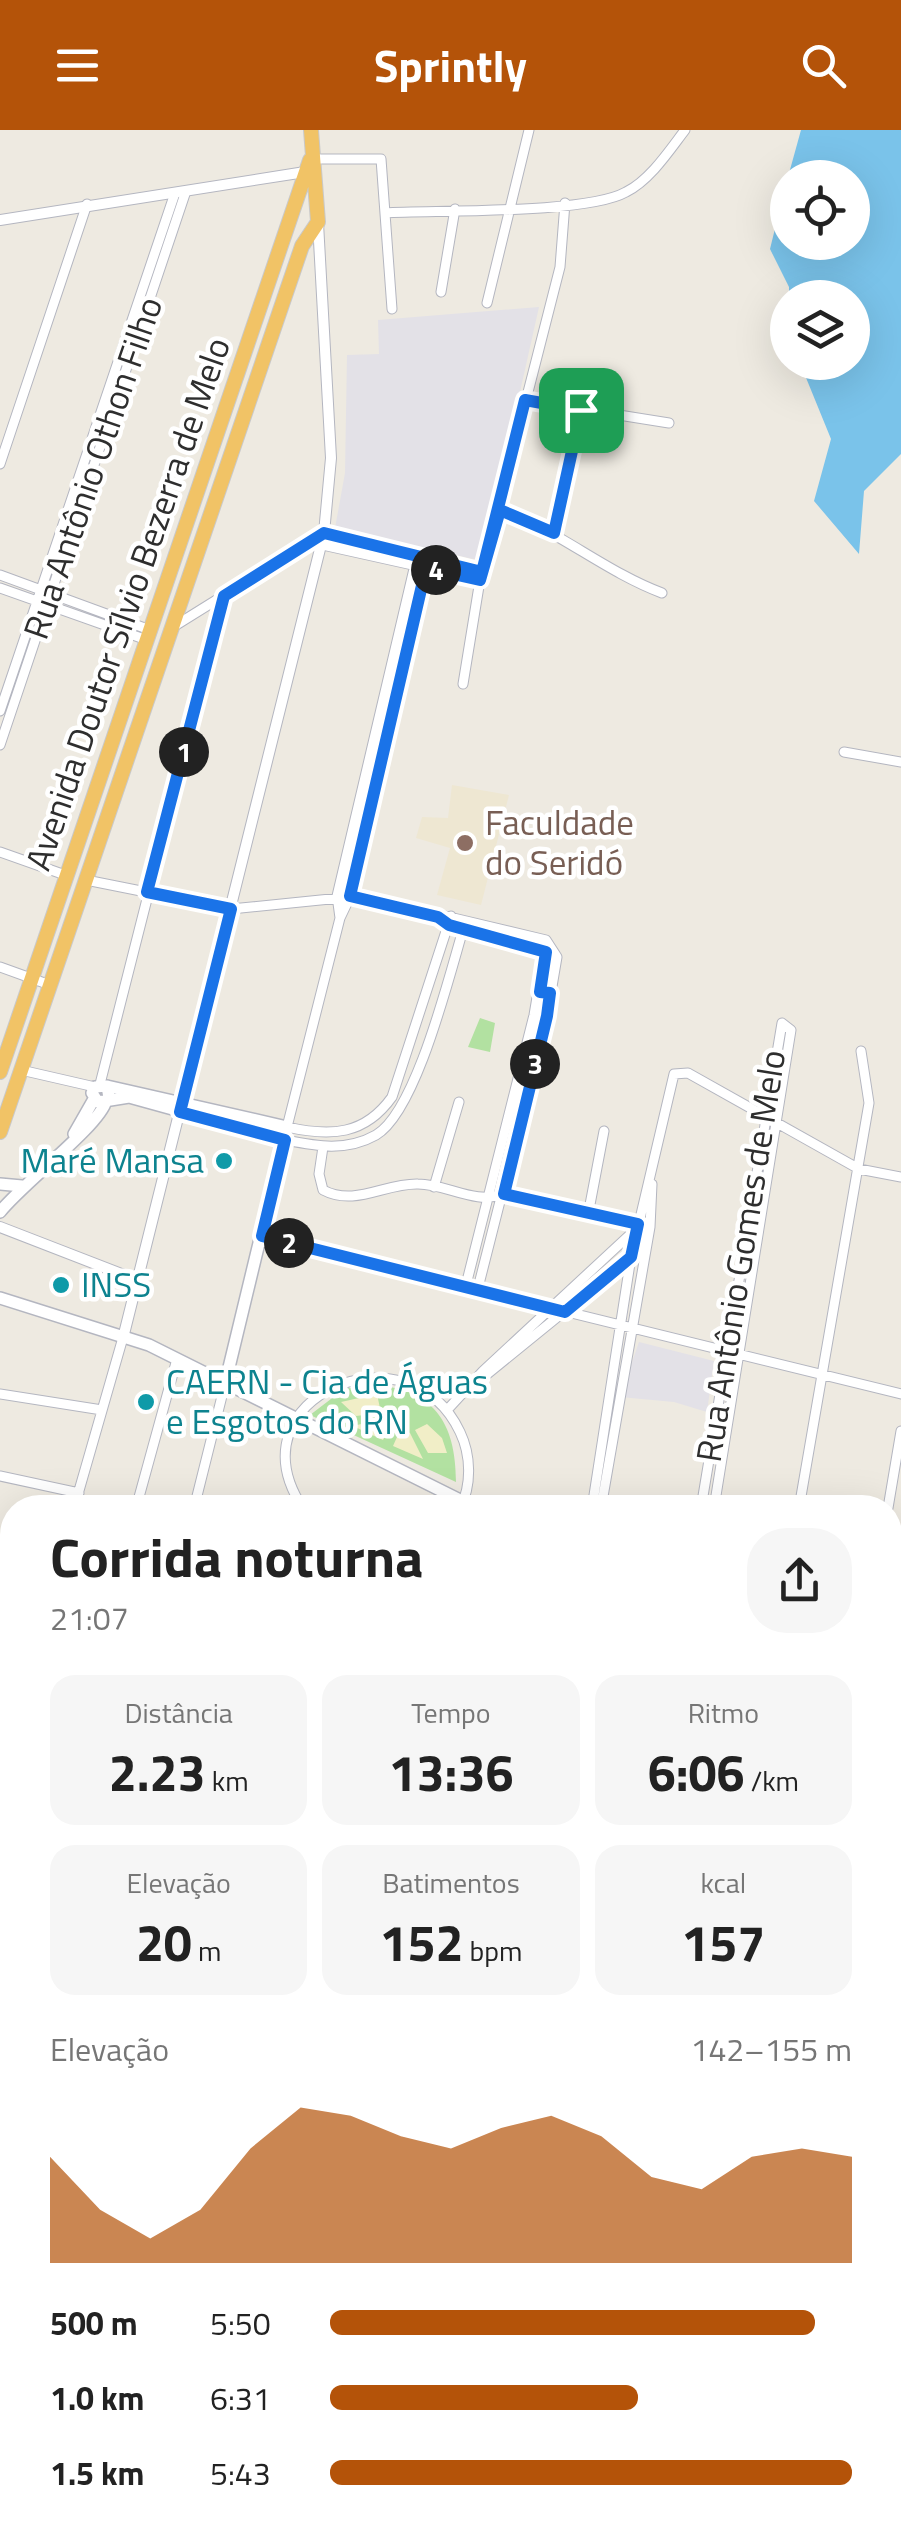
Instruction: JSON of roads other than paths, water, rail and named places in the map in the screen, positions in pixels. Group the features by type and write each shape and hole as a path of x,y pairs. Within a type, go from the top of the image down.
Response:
{"highway":[{"path":"311,130 310,162 318,222"},
{"name":"Avenida Doutor Sílvio Bezerra de Melo","path":"0,1072 310,162"},
{"name":"Avenida Doutor Sílvio Bezerra de Melo","path":"0,1132 302,246 318,222"},
{"path":"285,236 302,246"}],"main road":[{"path":"0,1212 65,1146 102,1093 286,1133 224,1384"},
{"path":"0,1184 22,1186"},
{"path":"0,1298 124,1334 447,1495"}],"street":[{"path":"487,303 529,130"},
{"path":"386,213 605,200 628,192 685,130"},
{"path":"0,220 180,192 310,162 381,159 392,308"},
{"name":"Rua Antônio Othon Filho","path":"0,711 46,591 180,192"},
{"path":"0,464 87,204"},
{"path":"463,684 481,576 560,267 565,204"},
{"path":"441,292 455,209"},
{"path":"77,1495 124,1334 322,538 331,458 318,222"},
{"path":"525,400 669,423"},
{"path":"554,533 581,410"},
{"path":"500,510 554,533 611,572 662,592"},
{"path":"171,628 305,543 322,538 481,576"},
{"path":"340,918 337,896 422,562"},
{"path":"286,1133 340,918 350,896 422,562"},
{"path":"0,575 148,635"},
{"path":"0,588 148,635"},
{"path":"21,1070 102,1093 147,892 224,596"},
{"name":"Rua Antônio Othon Filho","path":"0,744 42,602"},
{"path":"844,752 901,762"},
{"path":"0,852 68,876"},
{"path":"86,880 231,909 350,896 465,924 544,950 545,992 478,1288"},
{"path":"286,1133 339,1133 362,1126 380,1114 392,1096 450,920"},
{"path":"286,1133 323,1147 352,1144 375,1136 403,1108 465,924"},
{"path":"0,966 50,986"},
{"path":"466,1285 497,1197 545,992"},
{"name":"Rua Antônio Gomes de Melo","path":"703,1495 778,1026 788,1024 716,1495"},
{"path":"801,1495 869,1103 861,1051"},
{"path":"603,1495 626,1326 631,1257 652,1181 672,1077 682,1072 859,1169 901,1177"},
{"path":"434,1186 459,1102"},
{"path":"588,1216 604,1131"},
{"path":"323,1147 320,1183 328,1194 349,1198 413,1184 434,1186 650,1227"},
{"path":"594,1495 626,1326 644,1260 652,1181"},
{"path":"753,1187 765,1190"},
{"path":"448,1409 638,1225"},
{"path":"0,1227 137,1280"},
{"path":"262,1236 901,1394"},
{"path":"744,1241 756,1243"},
{"path":"631,1257 644,1260"},
{"path":"472,1385 631,1257"},
{"path":"735,1297 747,1298"},
{"path":"140,1495 177,1359"},
{"path":"298,1495 287,1466 288,1434 295,1417 320,1394 364,1378 405,1383 448,1409 469,1460 467,1495"},
{"path":"197,1495 224,1384"},
{"path":"0,1394 102,1410"},
{"path":"714,1424 727,1426"},
{"path":"890,1495 901,1432"},
{"path":"707,1471 719,1473"},
{"path":"0,1476 78,1492"}],"water":[{"path":"801,130 901,130 901,454 864,491 859,554 814,501 831,439 807,380 870,380 870,280 786,280 776,260 870,260 870,160 793,160"}],"place":[{"name":"Faculdade do Seridó","path":"465,843"},
{"name":"Maré Mansa","path":"224,1161"},
{"name":"INSS","path":"61,1285"},
{"name":"CAERN - Cia de Águas e Esgotos do RN","path":"146,1402"}]}
